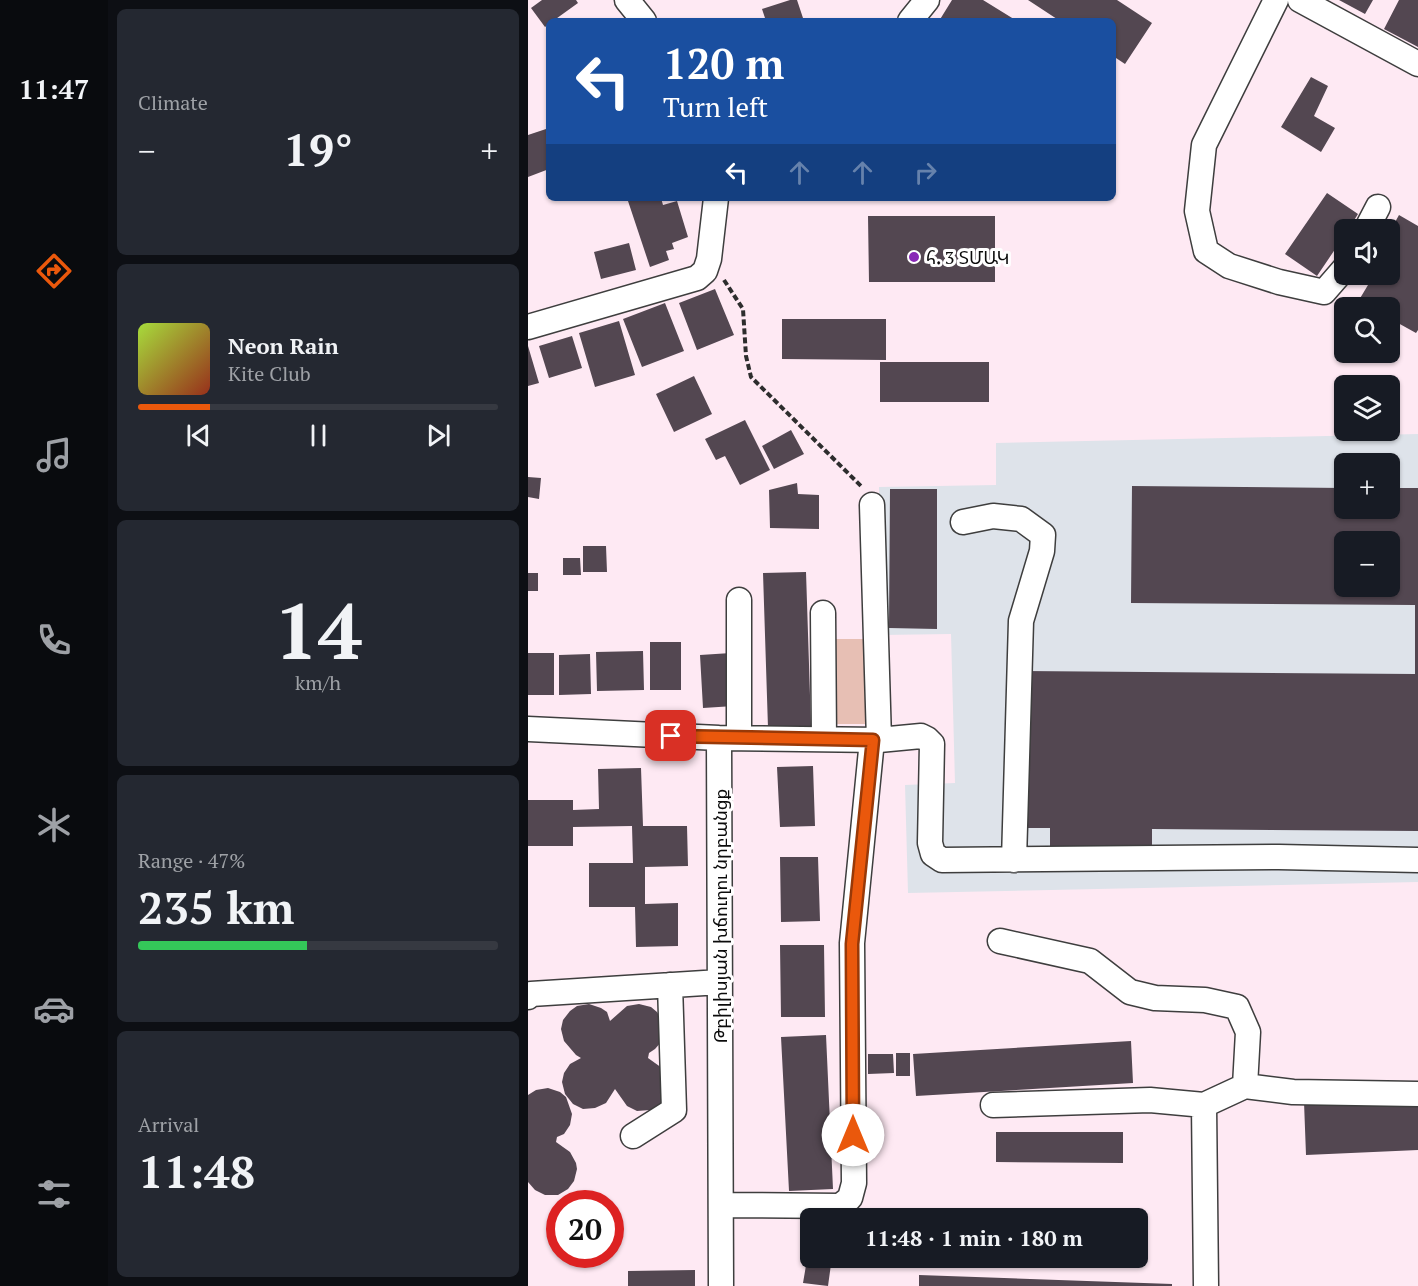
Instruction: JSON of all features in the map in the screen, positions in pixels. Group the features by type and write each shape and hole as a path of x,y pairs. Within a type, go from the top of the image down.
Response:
{"street":[{"path":"627,0 642,18"},
{"path":"912,18 927,0"},
{"path":"1276,0 1204,145 1197,211 1206,251 1229,266 1279,282 1324,292 1334,280"},
{"path":"1300,0 1418,64"},
{"path":"528,327 697,278 705,271 709,259 716,201"},
{"path":"1372,219 1378,207"},
{"path":"721,1205 840,1206 850,1198 854,1183 852,944 876,740 872,505"},
{"path":"963,522 993,516 1021,519 1043,535 1042,551 1021,621 1014,860"},
{"name":"Թբիլիսյան խճուղու նրբանցք","path":"721,1286 720,982 729,737 739,600"},
{"path":"823,612 824,739"},
{"path":"528,729 876,740 921,736 932,744 930,843 933,854 942,860 1279,857 1418,860"},
{"path":"1000,941 1090,962 1130,992 1155,998 1204,1000 1237,1007 1248,1032 1245,1086"},
{"path":"528,997 531,994 720,982"},
{"path":"633,1136 674,1110 670,985"},
{"path":"993,1105 1150,1100 1204,1105 1245,1086 1293,1092 1418,1094"},
{"path":"1204,1105 1206,1286"}],"path":[{"path":"709,259 743,309 746,356 751,377 871,495 872,505"}],"shaded area":[{"path":"1400,434 1418,434 1418,882 908,893 905,785 955,783 951,634 882,635 879,487 996,485 996,443 1334,436 1334,441 1400,441"},
{"path":"835,639 867,639 870,724 837,724"}],"building":[{"path":"542,0 576,0 578,3 557,18 546,18 545,27 531,8"},
{"path":"797,0 803,18 765,18 762,9"},
{"path":"952,0 983,0 1012,18 941,18"},
{"path":"1028,0 1117,0 1152,23 1125,64 1116,58 1116,18 1055,18"},
{"path":"1339,0 1373,0 1365,14"},
{"path":"1399,0 1418,0 1418,47 1384,29"},
{"path":"1311,77 1328,86 1314,116 1335,128 1321,152 1281,127"},
{"path":"546,129 546,170 528,177 528,135"},
{"path":"1327,193 1358,214 1355,219 1334,219 1334,251 1317,276 1285,254"},
{"path":"628,201 662,201 663,205 677,201 688,237 672,243 674,249 666,251 669,260 650,267"},
{"path":"1399,215 1418,226 1418,330 1416,333 1400,324 1400,297 1361,297 1368,285 1400,285 1400,219 1397,219"},
{"path":"868,216 995,216 995,282 869,282"},
{"path":"629,243 636,270 601,279 594,252"},
{"path":"715,289 734,335 697,350 679,303"},
{"path":"665,303 684,351 642,367 623,319"},
{"path":"782,319 886,319 886,360 782,359"},
{"path":"619,321 635,375 595,387 579,333"},
{"path":"572,336 582,368 549,378 539,346"},
{"path":"528,346 539,383 528,386"},
{"path":"880,362 989,362 989,402 880,402"},
{"path":"694,376 712,414 674,432 656,394"},
{"path":"745,420 770,470 740,485 725,456 716,460 705,439"},
{"path":"791,430 804,454 774,469 762,446"},
{"path":"528,477 541,478 539,499 528,497"},
{"path":"797,483 798,494 819,495 819,529 770,528 769,490"},
{"path":"1132,486 1334,488 1334,519 1400,519 1400,488 1418,488 1418,831 1152,829 1152,850 1050,849 1050,828 1022,828 1023,671 1415,674 1415,605 1131,603"},
{"path":"890,489 937,489 937,629 889,628"},
{"path":"583,546 606,546 607,572 583,572"},
{"path":"563,558 580,558 581,575 563,575"},
{"path":"806,572 811,726 768,728 763,573"},
{"path":"528,573 538,573 538,591 528,591"},
{"path":"650,642 681,642 681,690 650,690"},
{"path":"643,651 644,690 597,691 596,652"},
{"path":"528,653 554,653 554,695 528,695"},
{"path":"731,653 734,706 703,708 700,655"},
{"path":"590,654 591,694 559,695 559,655"},
{"path":"813,766 815,826 780,827 777,767"},
{"path":"641,768 643,826 687,826 688,866 645,867 645,904 678,903 678,946 636,947 635,907 589,907 589,863 633,863 632,826 573,827 573,846 528,846 528,800 573,800 573,810 599,809 598,769"},
{"path":"780,857 818,857 820,921 781,922"},
{"path":"780,945 824,945 825,1017 781,1017"},
{"path":"589,1004 607,1012 610,1021 627,1006 639,1004 651,1007 657,1012 663,1023 662,1041 649,1053 648,1058 662,1068 666,1096 660,1105 650,1110 637,1111 627,1106 615,1089 606,1103 595,1108 583,1109 573,1104 565,1094 562,1082 564,1073 570,1064 581,1058 564,1041 561,1029 563,1020 577,1006"},
{"path":"826,1035 833,1189 789,1191 781,1037"},
{"path":"1131,1041 1133,1083 916,1096 913,1054"},
{"path":"896,1053 910,1053 910,1076 896,1076"},
{"path":"868,1054 893,1054 894,1073 868,1074"},
{"path":"548,1088 560,1092 566,1097 572,1114 570,1125 564,1134 557,1137 556,1142 570,1152 576,1163 574,1181 566,1190 546,1190 546,1195 535,1190 528,1182 528,1095 536,1090"},
{"path":"1418,1097 1418,1150 1306,1155 1304,1102"},
{"path":"996,1132 1123,1132 1123,1163 996,1162"},
{"path":"806,1268 830,1268 828,1286 803,1283"},
{"path":"695,1270 695,1286 628,1286 628,1271"},
{"path":"919,1275 1172,1284 1172,1286 919,1286"}],"place":[{"name":"հ. 3 ՏՄԱԿ","path":"914,257"}],"route":[{"path":"671,736 873,740 852,944 853,1135"}]}
